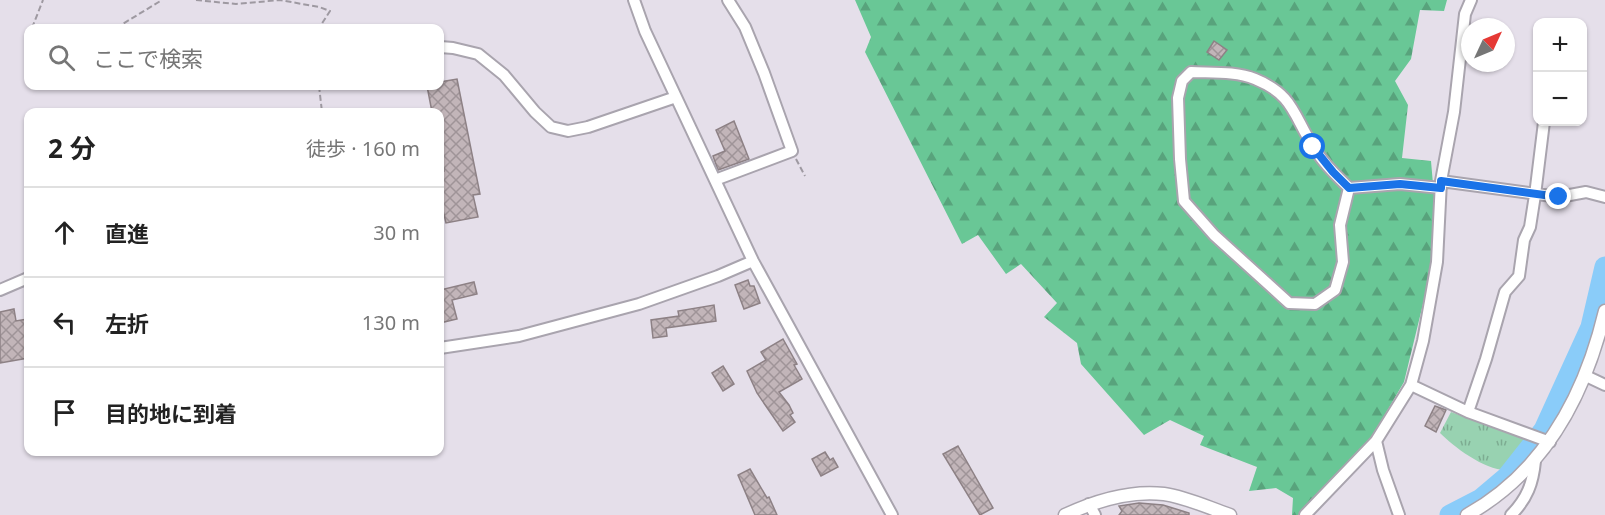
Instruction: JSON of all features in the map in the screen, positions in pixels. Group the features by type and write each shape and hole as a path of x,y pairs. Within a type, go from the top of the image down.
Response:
{"street":[{"path":"634,0 645,31 753,261 892,515"},
{"path":"716,180 792,151 745,27 728,0"},
{"path":"1305,515 1376,441 1411,385 1423,341 1437,262 1441,184 1454,112 1465,14 1471,0"},
{"path":"444,47 478,54 504,75 535,112 551,127 568,131 588,127 676,97"},
{"path":"1349,188 1340,225 1343,262 1335,290 1315,304 1289,303 1214,235 1184,201 1178,99 1182,81 1191,72 1225,74 1253,78 1282,94 1299,119 1313,147 1349,188 1441,184 1559,197 1586,192 1605,197"},
{"path":"1468,412 1505,292 1519,276 1524,240 1530,227 1544,126"},
{"path":"444,347 519,336 628,307 718,276 753,261"},
{"path":"0,290 24,280"},
{"path":"1467,515 1503,492 1535,461 1550,442 1586,376 1605,310"},
{"path":"1586,376 1605,385"},
{"path":"1411,385 1468,412 1550,442"},
{"path":"1376,441 1383,470 1399,515"},
{"path":"1511,515 1523,503 1533,480 1535,461"},
{"path":"1065,515 1145,493 1165,494 1230,515"}],"path":[{"path":"34,24 43,0"},
{"path":"123,24 162,0"},
{"path":"196,0 236,4 280,0 319,7 330,11 322,24"},
{"path":"319,90 322,108"},
{"path":"792,151 805,176"}],"green space":[{"path":"855,0 1447,0 1444,11 1420,10 1411,59 1395,81 1408,105 1402,158 1431,161 1435,207 1432,267 1404,382 1373,435 1338,475 1298,515 1292,515 1293,498 1276,488 1249,491 1257,467 1200,445 1204,436 1170,420 1144,435 1081,364 1077,343 1044,317 1057,303 1021,264 1006,274 978,235 962,244 865,52 871,37"},
{"path":"1451,412 1539,444 1516,468 1497,469 1486,465 1475,460 1440,433"}],"building":[{"path":"1214,41 1227,50 1219,60 1207,52"},
{"path":"457,79 480,194 473,195 478,217 446,223 444,215 444,108 431,108 428,90 444,90 444,81"},
{"path":"734,121 749,159 718,170 713,156 725,151 716,130"},
{"path":"748,280 750,286 754,286 760,303 744,309 735,285"},
{"path":"474,282 477,294 452,300 457,319 444,322 444,289"},
{"path":"714,305 716,321 666,328 667,336 653,338 651,320 679,316 678,311"},
{"path":"14,309 16,321 24,320 24,359 0,363 0,312"},
{"path":"783,339 797,364 794,365 802,379 779,392 789,405 793,413 790,415 795,422 783,431 757,393 747,371 766,360 761,352"},
{"path":"723,366 734,384 723,391 712,373"},
{"path":"1435,406 1446,410 1436,432 1425,426"},
{"path":"958,446 993,508 980,515 943,454"},
{"path":"825,452 830,460 833,458 838,467 821,476 812,459"},
{"path":"750,469 767,498 769,497 777,515 755,515 738,475"},
{"path":"1139,503 1163,505 1189,513 1189,515 1119,515 1122,511 1119,506"}],"waterway":[{"path":"1450,515 1481,499 1507,477 1544,430 1591,327 1605,267"}],"route":[{"path":"1313,147 1349,188 1400,184 1441,188 1441,181 1559,197"}]}
